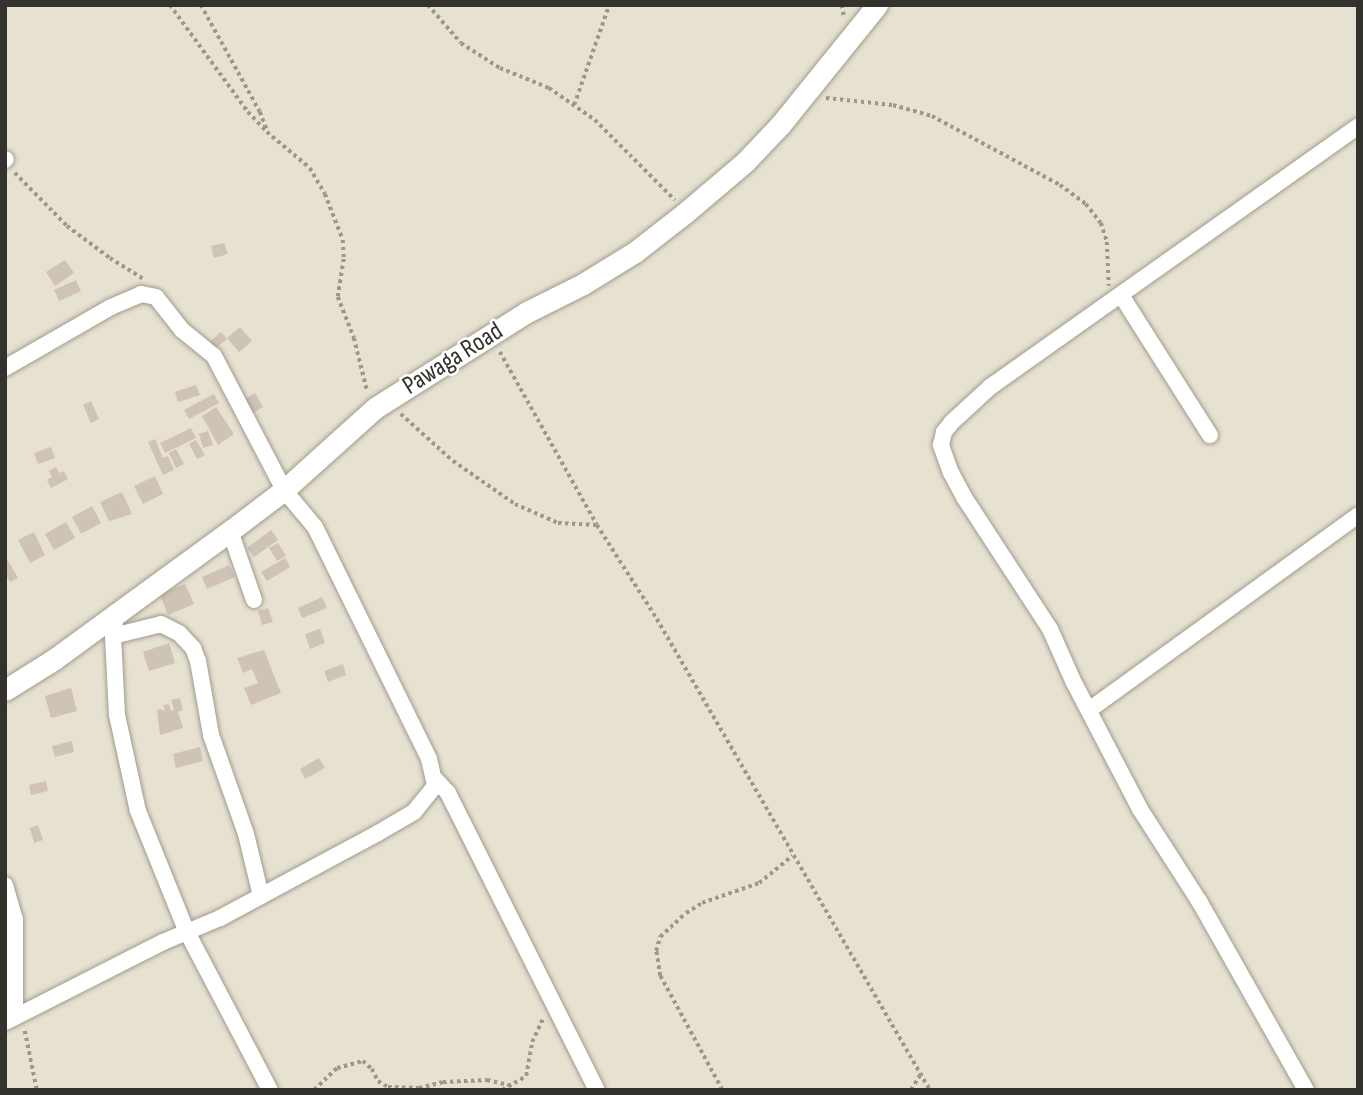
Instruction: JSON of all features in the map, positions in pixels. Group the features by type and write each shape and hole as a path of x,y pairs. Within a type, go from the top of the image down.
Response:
{"main road":[{"name":"Pawaga Road","path":"8,686 114,625 284,490 380,405 492,334 635,252 746,161 804,97 877,5"}],"street":[{"path":"1306,1090 1199,901 1140,809 1050,629 964,497 951,473 941,445 944,432 979,396 1358,125"},
{"path":"5,368 111,307 141,294 152,296 182,330 214,356 284,490 315,527 429,759 435,779 435,786 429,797 414,811 261,896 15,1017 15,919 5,886"},
{"path":"1121,295 1210,435"},
{"path":"1089,710 1358,515"},
{"path":"230,531 254,600"},
{"path":"261,896 246,834 211,735 198,661 193,648 179,633 161,624 114,625 117,715 138,811 187,933 270,1090"},
{"path":"435,779 448,793 597,1090"}],"path":[{"path":"170,5 248,112 267,132 310,168 343,240 344,259 338,297 354,338 361,375 380,405 420,428 453,461 515,504 558,523 597,524"},
{"path":"201,5 260,112 267,132"},
{"path":"428,5 461,43 500,68 550,88 595,120 628,150 685,212"},
{"path":"574,105 609,5"},
{"path":"804,97 893,105 932,116 1068,191 1086,204 1104,230 1109,289 1107,305"},
{"path":"6,159 13,171 54,213 100,251 146,280 152,296"},
{"path":"492,334 509,373 597,524 657,619 930,1090"},
{"path":"722,1090 660,976 656,951 660,937 685,913 702,903 759,883 792,856"},
{"path":"502,1090 526,1076 532,1042 553,1004"},
{"path":"15,1017 25,1041 37,1090"},
{"path":"314,1090 337,1068 363,1061 372,1069 378,1081 388,1087 419,1088 443,1082 487,1080 509,1085"},
{"path":"911,1090 920,1074"}],"building":[{"path":"224,243 228,254 214,258 211,246"},
{"path":"65,260 74,273 55,286 46,272"},
{"path":"76,280 81,291 59,301 54,290"},
{"path":"240,327 252,341 239,352 227,338"},
{"path":"221,332 227,339 213,351 207,344"},
{"path":"196,385 200,395 178,402 175,392"},
{"path":"255,393 263,407 245,418 237,404"},
{"path":"214,394 219,403 189,419 184,410"},
{"path":"91,401 99,419 91,423 83,405"},
{"path":"216,407 234,434 218,445 202,416"},
{"path":"191,428 196,438 165,453 160,443"},
{"path":"208,431 213,445 203,448 199,434"},
{"path":"155,439 163,458 168,456 174,470 163,475 148,442"},
{"path":"196,440 205,455 197,459 189,444"},
{"path":"51,447 55,458 38,464 34,453"},
{"path":"176,449 184,464 176,468 169,453"},
{"path":"56,467 59,473 64,471 68,479 51,488 47,480 52,477 49,471"},
{"path":"155,476 163,494 143,504 134,486"},
{"path":"122,492 132,514 109,521 100,502"},
{"path":"92,506 101,523 81,534 72,517"},
{"path":"66,522 75,538 54,550 45,534"},
{"path":"271,530 278,540 254,557 247,548"},
{"path":"34,532 45,555 30,563 18,540"},
{"path":"278,543 286,556 277,561 269,548"},
{"path":"285,558 290,567 267,581 261,572"},
{"path":"7,559 18,578 10,582 5,573"},
{"path":"229,565 235,577 207,589 202,577"},
{"path":"185,584 194,604 168,615 160,595"},
{"path":"322,597 327,608 302,618 298,608"},
{"path":"268,608 273,622 262,625 258,611"},
{"path":"320,629 325,643 310,649 305,634"},
{"path":"169,643 175,663 149,671 143,652"},
{"path":"264,650 281,693 251,705 244,688 258,683 252,669 243,673 237,658"},
{"path":"343,664 346,675 328,682 324,671"},
{"path":"71,688 77,711 51,718 45,696"},
{"path":"180,698 183,710 178,712 183,728 160,735 157,710 165,712 163,705 169,704 171,711 174,710 171,700"},
{"path":"72,741 74,752 55,757 52,746"},
{"path":"200,747 203,761 176,768 173,754"},
{"path":"319,758 325,768 305,779 300,769"},
{"path":"46,781 48,791 31,795 29,785"},
{"path":"38,825 43,840 34,843 30,828"}]}
